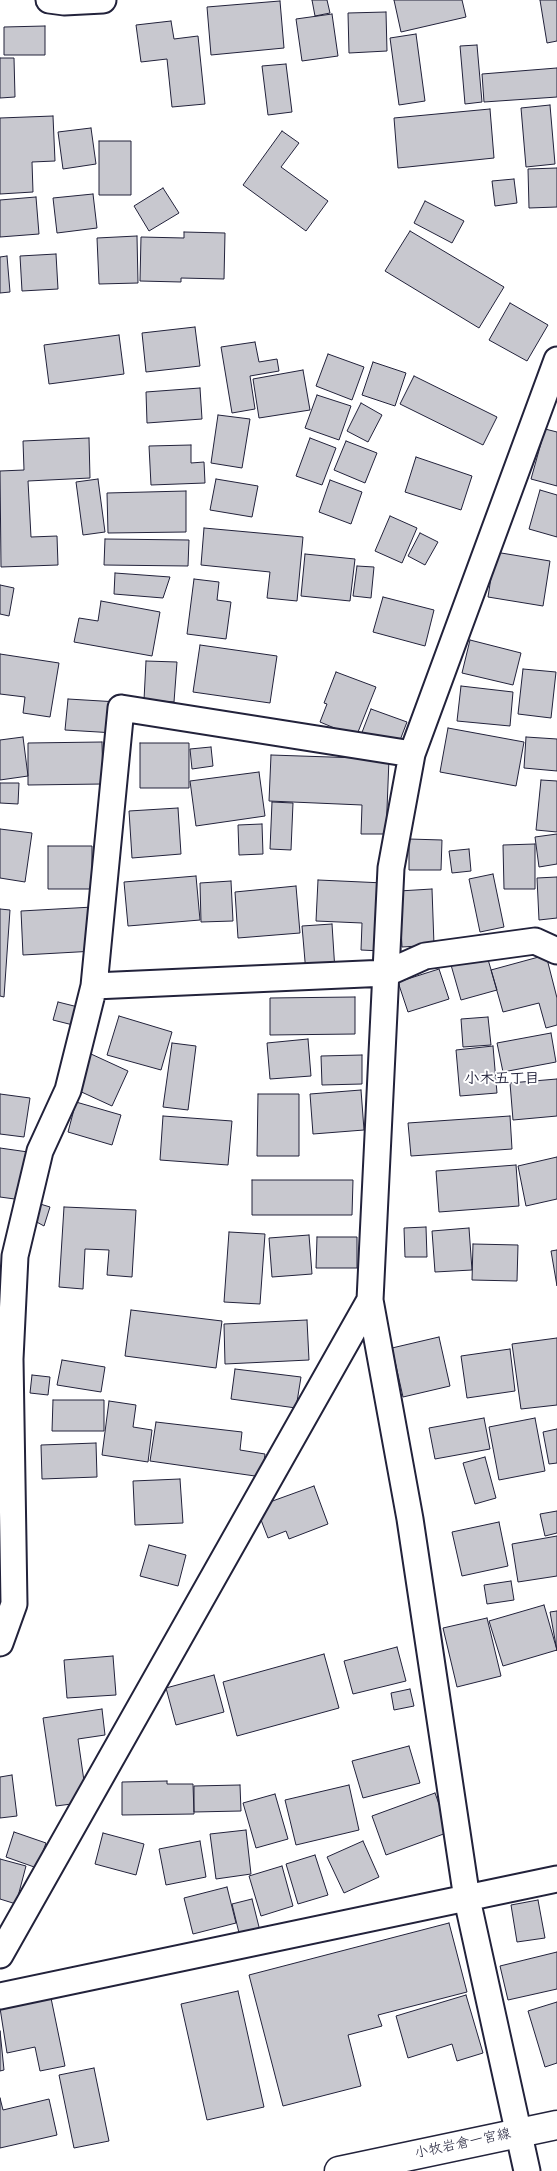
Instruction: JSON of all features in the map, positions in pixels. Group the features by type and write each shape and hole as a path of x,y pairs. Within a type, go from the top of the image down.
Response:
{"main road":[{"name":"小牧岩倉一宮線","path":"339,2171 557,2125"}],"street":[{"path":"49,0 64,2 103,0"},
{"path":"527,2171 468,1899 410,1518 370,1300 391,868 412,754 557,360"},
{"path":"0,1643 14,1604 10,1359 15,1256 40,1152 68,1090 94,986 121,708 412,754"},
{"path":"94,986 387,973 425,956 535,941 557,951"},
{"path":"0,1955 370,1300"},
{"path":"0,1996 557,1879"}],"building":[{"path":"312,0 327,0 330,13 315,16"},
{"path":"394,0 462,0 466,17 401,32"},
{"path":"540,0 557,0 557,41 547,43"},
{"path":"280,1 284,48 211,55 207,7"},
{"path":"386,12 387,51 349,53 348,13"},
{"path":"332,14 338,56 302,61 296,19"},
{"path":"171,21 174,39 198,36 205,104 172,107 167,59 141,62 136,25"},
{"path":"45,26 45,55 4,55 4,27"},
{"path":"416,34 425,101 399,105 390,38"},
{"path":"477,45 482,102 465,104 460,46"},
{"path":"0,58 14,58 15,97 0,98"},
{"path":"286,64 292,112 268,115 262,66"},
{"path":"557,68 557,97 484,102 482,74"},
{"path":"550,105 555,164 526,167 521,108"},
{"path":"490,109 494,158 398,168 394,118"},
{"path":"53,116 55,161 32,162 33,192 0,194 0,118"},
{"path":"91,128 96,164 63,169 58,132"},
{"path":"282,131 299,143 281,167 328,201 306,231 243,185"},
{"path":"99,141 131,141 131,195 99,195"},
{"path":"557,168 557,207 529,208 528,169"},
{"path":"514,179 517,203 495,206 492,181"},
{"path":"163,188 179,213 149,231 134,206"},
{"path":"93,194 97,228 57,233 53,198"},
{"path":"36,197 39,234 0,237 0,200"},
{"path":"425,201 464,221 452,243 414,223"},
{"path":"410,231 504,287 479,328 385,271"},
{"path":"184,232 225,233 224,279 181,278 181,282 140,281 141,237 184,238"},
{"path":"137,236 138,283 99,284 97,238"},
{"path":"56,254 58,289 22,291 20,256"},
{"path":"7,256 10,292 0,293 0,257"},
{"path":"510,303 548,325 527,361 489,340"},
{"path":"195,327 200,366 146,372 142,333"},
{"path":"119,335 124,374 49,384 44,345"},
{"path":"255,342 259,362 277,359 279,371 250,376 255,409 232,413 221,347"},
{"path":"328,354 364,367 352,400 316,386"},
{"path":"373,362 406,373 395,406 362,395"},
{"path":"303,370 310,410 259,418 253,379"},
{"path":"414,376 497,417 483,445 400,404"},
{"path":"200,388 202,419 147,423 146,392"},
{"path":"317,395 351,406 339,440 305,428"},
{"path":"361,403 382,415 368,442 347,431"},
{"path":"218,415 250,419 242,468 211,463"},
{"path":"545,429 557,432 557,486 531,479"},
{"path":"89,438 90,478 28,481 31,537 57,536 58,565 1,567 0,471 24,470 23,441"},
{"path":"310,438 336,448 322,485 296,476"},
{"path":"346,441 377,453 365,483 334,470"},
{"path":"191,445 191,463 204,462 205,483 151,485 149,446"},
{"path":"416,457 472,476 461,510 405,492"},
{"path":"98,479 105,532 83,535 76,482"},
{"path":"216,479 258,486 252,517 210,510"},
{"path":"330,480 362,492 351,524 319,512"},
{"path":"540,490 557,495 557,537 529,529"},
{"path":"186,491 186,532 108,533 107,493"},
{"path":"390,516 417,528 402,563 375,551"},
{"path":"204,528 303,537 297,601 267,598 270,572 201,565"},
{"path":"420,533 438,542 425,565 408,556"},
{"path":"105,539 189,540 188,566 104,565"},
{"path":"495,552 550,561 543,606 488,597"},
{"path":"305,554 355,559 350,601 301,596"},
{"path":"357,566 374,567 371,598 353,596"},
{"path":"115,573 170,577 163,598 114,594"},
{"path":"194,579 219,582 217,600 231,602 226,639 187,634"},
{"path":"0,585 14,588 9,616 0,614"},
{"path":"383,597 434,610 425,646 373,632"},
{"path":"101,601 160,612 152,656 74,642 79,618 98,621"},
{"path":"470,640 521,653 513,685 462,673"},
{"path":"200,645 277,656 270,703 193,692"},
{"path":"0,654 59,663 50,717 23,713 25,697 0,694"},
{"path":"146,661 177,662 174,702 144,700"},
{"path":"523,669 556,672 551,718 518,714"},
{"path":"336,672 376,687 356,737 320,722 327,704 324,703"},
{"path":"461,686 513,692 510,726 457,721"},
{"path":"68,699 118,702 115,733 65,730"},
{"path":"371,709 407,722 397,748 361,735"},
{"path":"448,728 524,742 516,786 440,772"},
{"path":"23,737 28,776 0,780 0,740"},
{"path":"526,737 557,739 557,771 524,768"},
{"path":"102,742 103,784 28,785 28,743"},
{"path":"140,743 189,743 189,788 140,788"},
{"path":"211,747 213,766 192,769 190,749"},
{"path":"271,755 389,759 386,834 361,834 362,805 269,801"},
{"path":"259,772 265,816 196,826 190,781"},
{"path":"541,780 557,781 557,832 536,830"},
{"path":"0,783 19,783 18,804 0,803"},
{"path":"272,802 293,803 291,850 270,849"},
{"path":"178,808 181,854 132,858 129,811"},
{"path":"262,824 263,854 239,855 238,825"},
{"path":"0,829 32,833 25,882 0,878"},
{"path":"557,834 557,864 539,867 535,837"},
{"path":"409,839 442,840 441,870 409,870"},
{"path":"535,844 535,889 504,889 503,845"},
{"path":"48,846 92,846 92,889 48,889"},
{"path":"469,849 471,871 452,873 449,851"},
{"path":"493,874 504,927 480,932 469,879"},
{"path":"196,876 200,920 128,926 124,882"},
{"path":"557,877 557,918 539,920 537,878"},
{"path":"318,880 384,883 381,951 361,950 362,923 316,921"},
{"path":"231,881 233,921 201,922 200,883"},
{"path":"296,886 300,933 238,938 235,892"},
{"path":"432,889 434,945 402,947 399,891"},
{"path":"93,907 95,951 23,955 21,911"},
{"path":"0,909 10,910 4,997 0,996"},
{"path":"332,924 335,971 306,973 302,926"},
{"path":"546,955 557,998 557,1025 546,1028 539,1003 503,1012 491,970"},
{"path":"487,956 497,990 461,1000 451,965"},
{"path":"439,969 449,999 408,1012 398,982"},
{"path":"355,997 355,1034 270,1035 270,998"},
{"path":"58,1002 86,1009 81,1027 53,1020"},
{"path":"119,1016 172,1032 161,1070 107,1055"},
{"path":"488,1017 491,1045 463,1047 461,1019"},
{"path":"551,1033 556,1062 503,1072 497,1043"},
{"path":"308,1039 311,1076 270,1079 267,1043"},
{"path":"172,1043 196,1046 188,1110 163,1107"},
{"path":"493,1046 497,1093 460,1096 456,1050"},
{"path":"91,1054 128,1071 112,1106 75,1089"},
{"path":"362,1055 362,1084 322,1085 321,1056"},
{"path":"557,1079 557,1116 513,1120 510,1083"},
{"path":"361,1090 364,1130 313,1134 310,1094"},
{"path":"0,1094 30,1098 24,1137 0,1134"},
{"path":"258,1094 299,1094 299,1156 257,1156"},
{"path":"76,1102 121,1115 112,1145 68,1132"},
{"path":"163,1116 232,1121 228,1165 160,1160"},
{"path":"510,1116 512,1149 411,1156 408,1123"},
{"path":"0,1148 28,1152 22,1200 0,1197"},
{"path":"557,1157 557,1199 526,1206 518,1166"},
{"path":"516,1165 519,1206 439,1212 436,1171"},
{"path":"252,1180 353,1180 352,1215 252,1215"},
{"path":"37,1203 50,1207 44,1226 33,1220"},
{"path":"64,1207 136,1210 132,1277 107,1275 109,1250 85,1249 83,1289 59,1287"},
{"path":"426,1227 427,1257 405,1257 404,1228"},
{"path":"469,1228 472,1270 435,1272 432,1231"},
{"path":"229,1232 265,1234 260,1304 224,1302"},
{"path":"309,1235 312,1274 272,1277 269,1238"},
{"path":"317,1237 357,1237 357,1268 316,1268"},
{"path":"473,1244 518,1245 517,1281 472,1280"},
{"path":"557,1250 557,1286 551,1251"},
{"path":"131,1310 222,1321 216,1368 125,1356"},
{"path":"307,1320 309,1360 225,1364 224,1324"},
{"path":"439,1337 450,1386 403,1397 392,1348"},
{"path":"557,1338 557,1405 521,1409 512,1344"},
{"path":"510,1349 515,1391 467,1398 461,1356"},
{"path":"62,1360 105,1367 101,1392 57,1385"},
{"path":"235,1369 301,1377 296,1408 231,1399"},
{"path":"32,1375 50,1377 48,1395 30,1393"},
{"path":"53,1400 104,1400 104,1431 52,1431"},
{"path":"109,1401 136,1405 133,1427 152,1430 148,1462 102,1455"},
{"path":"484,1418 490,1449 435,1459 429,1428"},
{"path":"535,1418 545,1471 499,1480 489,1427"},
{"path":"156,1422 242,1432 240,1450 265,1454 262,1477 150,1461"},
{"path":"557,1429 557,1463 549,1464 543,1432"},
{"path":"96,1443 97,1477 42,1479 41,1445"},
{"path":"485,1457 496,1498 475,1504 463,1463"},
{"path":"180,1479 183,1523 135,1525 133,1481"},
{"path":"314,1486 328,1524 289,1539 286,1531 268,1538 256,1507"},
{"path":"557,1511 557,1533 545,1536 540,1514"},
{"path":"499,1522 508,1566 462,1576 452,1532"},
{"path":"557,1536 557,1576 518,1582 512,1544"},
{"path":"149,1545 186,1555 178,1586 140,1576"},
{"path":"511,1581 514,1600 487,1604 484,1585"},
{"path":"544,1605 557,1650 503,1666 489,1621"},
{"path":"557,1611 557,1651 550,1612"},
{"path":"487,1618 501,1676 457,1687 443,1628"},
{"path":"397,1647 406,1681 353,1694 344,1661"},
{"path":"324,1654 339,1708 237,1736 223,1682"},
{"path":"113,1656 116,1695 67,1698 64,1660"},
{"path":"214,1675 224,1712 176,1725 166,1688"},
{"path":"410,1689 414,1706 394,1710 391,1693"},
{"path":"102,1709 105,1735 78,1739 87,1802 56,1806 43,1718"},
{"path":"409,1746 420,1783 363,1798 352,1761"},
{"path":"12,1775 17,1816 0,1818 0,1777"},
{"path":"167,1781 167,1784 193,1784 194,1814 122,1815 122,1782"},
{"path":"240,1785 241,1811 194,1812 194,1786"},
{"path":"349,1785 359,1830 296,1845 285,1800"},
{"path":"435,1793 449,1832 386,1855 372,1816"},
{"path":"275,1794 288,1839 256,1848 243,1803"},
{"path":"246,1830 251,1874 216,1879 210,1834"},
{"path":"14,1832 46,1843 37,1868 6,1857"},
{"path":"103,1833 144,1844 136,1875 95,1864"},
{"path":"200,1841 206,1877 166,1885 159,1849"},
{"path":"363,1841 379,1877 344,1893 327,1857"},
{"path":"315,1855 328,1895 298,1904 286,1864"},
{"path":"0,1859 26,1866 16,1904 0,1899"},
{"path":"282,1866 293,1906 261,1916 249,1876"},
{"path":"227,1887 236,1923 193,1934 184,1898"},
{"path":"252,1899 260,1931 240,1937 232,1904"},
{"path":"538,1900 545,1938 517,1942 511,1905"},
{"path":"449,1923 467,1992 378,2015 382,2026 348,2035 361,2086 283,2106 249,1975"},
{"path":"557,1952 557,1989 508,2000 500,1966"},
{"path":"238,1991 264,2107 207,2120 181,2004"},
{"path":"466,1995 483,2053 457,2061 452,2044 408,2058 396,2016"},
{"path":"51,1998 65,2066 40,2071 35,2047 7,2053 0,2008"},
{"path":"557,2002 557,2063 545,2067 528,2011"},
{"path":"0,2031 4,2070 0,2071"},
{"path":"94,2068 109,2141 74,2148 59,2075"},
{"path":"0,2098 3,2110 49,2099 57,2135 0,2148"}],"district":[{"name":"小木五丁目","path":"502,1080"}]}
